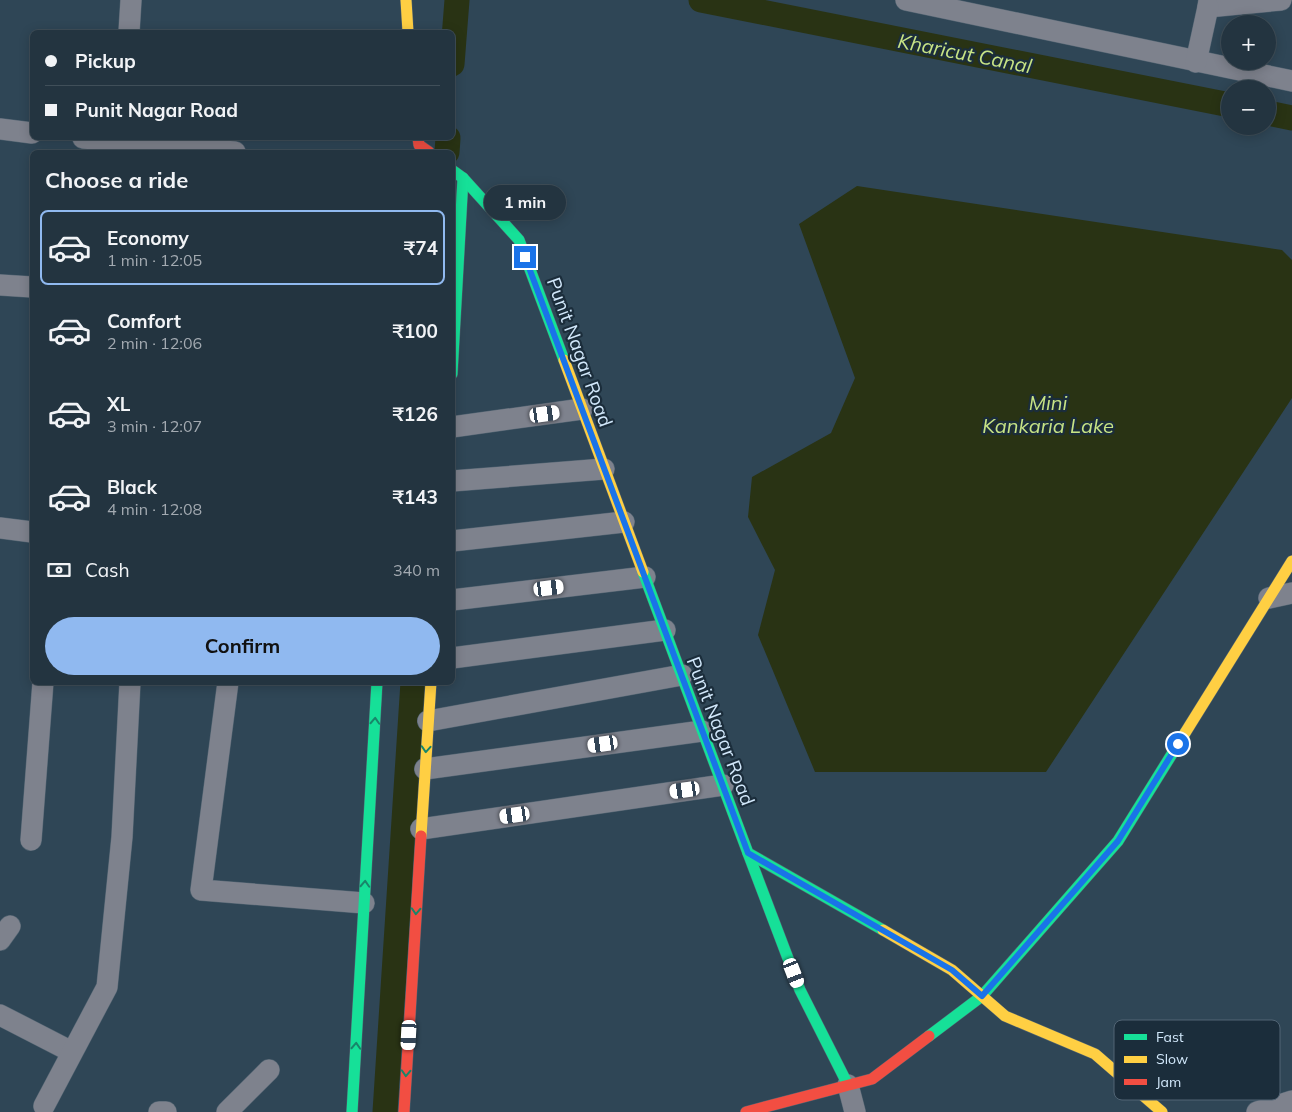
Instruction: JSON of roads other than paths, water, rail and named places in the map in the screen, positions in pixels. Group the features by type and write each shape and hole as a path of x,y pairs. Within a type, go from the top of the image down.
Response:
{"street":[{"path":"129,30 131,0"},
{"path":"406,0 408,30"},
{"path":"906,0 982,8 1196,62 1292,81"},
{"path":"1196,62 1208,3 1281,0"},
{"path":"0,129 30,132"},
{"path":"97,140 124,144 207,150"},
{"path":"455,289 459,175"},
{"name":"Punit Nagar Road","path":"459,175 519,240 800,990 848,1085"},
{"path":"0,285 30,287"},
{"path":"455,427 582,409"},
{"path":"455,480 604,469"},
{"path":"455,541 624,522"},
{"path":"0,528 30,532"},
{"path":"746,1112 872,1079 982,996 1118,841 1292,561"},
{"path":"455,600 645,577"},
{"path":"1269,598 1292,593"},
{"path":"455,658 665,630"},
{"path":"428,721 682,675"},
{"path":"31,840 43,685"},
{"path":"44,1106 107,987 122,837 130,685"},
{"path":"228,685 201,890 364,903"},
{"path":"352,1112 377,685"},
{"path":"404,1112 431,685"},
{"path":"425,769 702,731"},
{"path":"421,829 723,785"},
{"path":"748,853 952,970 1005,1016 1095,1054 1114,1070"},
{"path":"0,1015 72,1052"},
{"path":"227,1112 269,1070"},
{"path":"848,1085 855,1112"},
{"path":"1148,1100 1162,1112"},
{"path":"1257,1112 1292,1101"},
{"path":"159,1112 166,1112"}],"water":[{"name":"Mini Kankaria Lake","path":"857,186 1282,250 1292,260 1292,398 1046,772 815,772 758,635 775,570 748,517 752,477 831,433 855,378 799,224"}],"waterway":[{"path":"455,30 457,0"},
{"name":"Kharicut Canal","path":"701,0 1221,103"},
{"name":"Kharicut Canal","path":"1276,115 1292,118"},
{"path":"447,150 448,140"},
{"path":"385,1112 413,685"}]}
